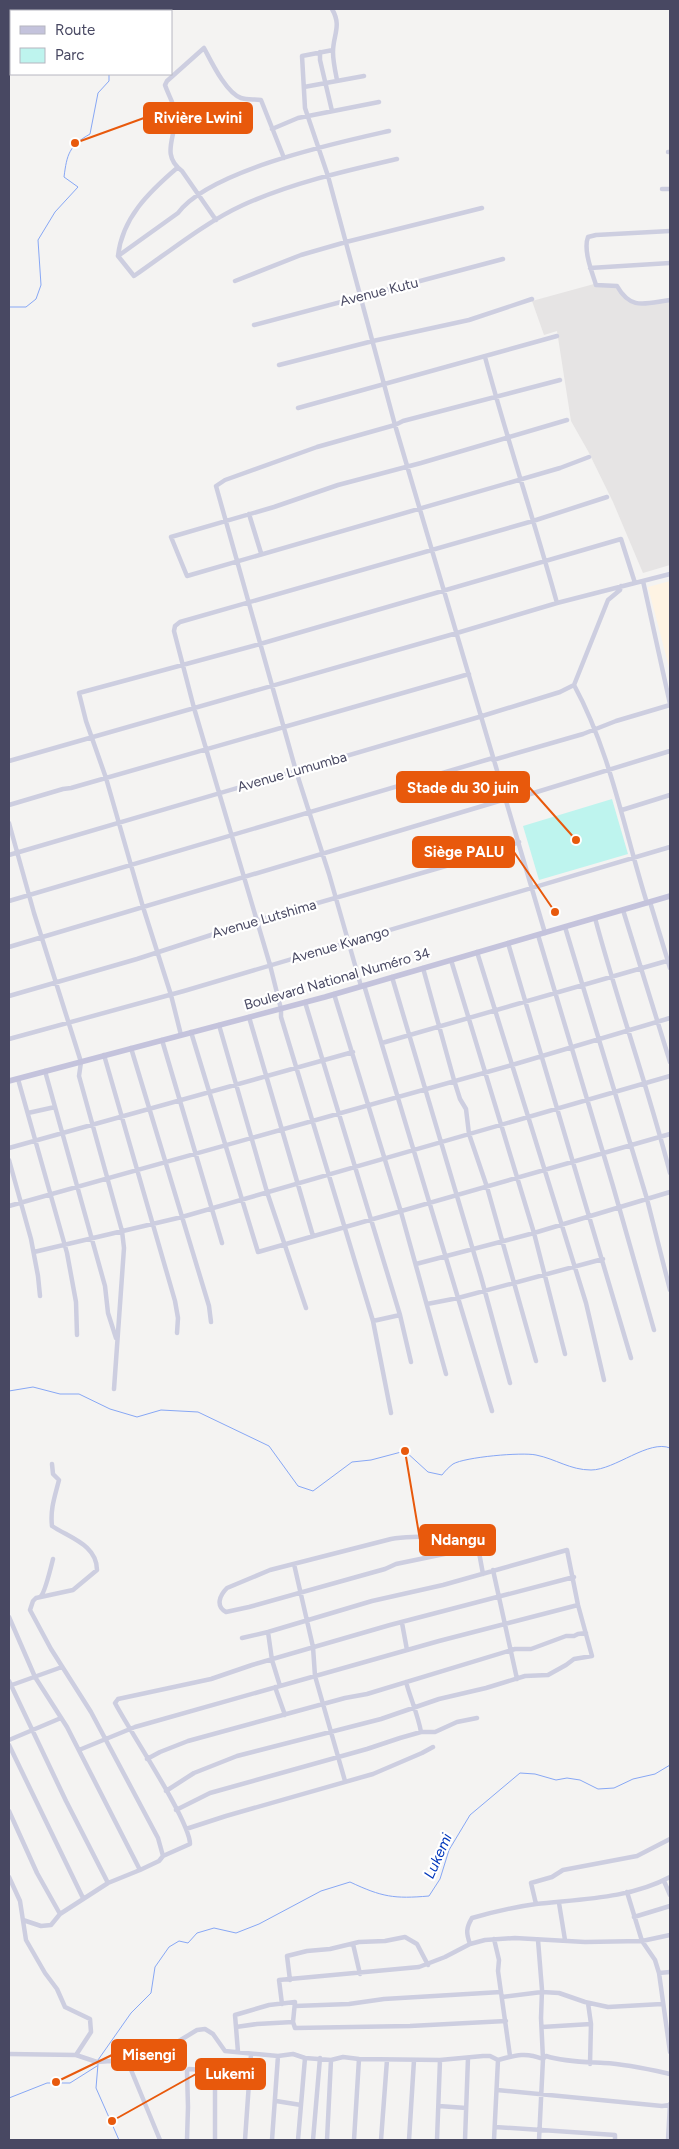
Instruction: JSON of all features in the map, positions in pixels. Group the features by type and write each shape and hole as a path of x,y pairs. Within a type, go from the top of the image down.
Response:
{"main road":[{"name":"Boulevard National Numéro 34","path":"9,1081 281,1009 670,896"}],"street":[{"path":"332,9 337,18 337,38 333,50 337,80"},
{"path":"216,220 170,158 175,111 165,85 166,81 204,48 220,77 234,94 240,98 261,100 284,158"},
{"path":"333,50 302,56 305,108 328,176 394,425 420,507 443,591 545,933"},
{"path":"320,52 332,111"},
{"path":"304,87 364,76"},
{"path":"272,129 308,116 379,102"},
{"path":"118,256 178,213 185,204 198,194 248,170 319,148 389,132"},
{"path":"177,168 152,189 131,214 118,256 134,276 216,220 243,205 328,176 397,159"},
{"path":"662,189 670,189"},
{"path":"235,281 301,255 482,208"},
{"path":"670,231 588,237 587,244 590,268 596,285 617,286 623,296 630,302 648,303 670,300"},
{"name":"Avenue Kutu","path":"254,325 503,259"},
{"path":"590,268 670,263"},
{"path":"279,365 373,341 469,320 532,299"},
{"path":"298,408 557,336"},
{"path":"485,357 506,437 521,478 557,603"},
{"path":"492,1411 382,1043 348,943 296,771 216,486 225,480 317,447 419,416 560,380"},
{"path":"567,420 407,467 338,485 171,537 187,576 261,553 560,468 589,457"},
{"path":"391,1413 373,1321 280,1017 281,1009 270,965 194,708 174,631 175,626 180,622 533,521 607,497"},
{"path":"249,514 261,553"},
{"path":"181,1035 171,994 79,693 260,644 621,539 635,583"},
{"path":"9,761 557,603 670,574"},
{"path":"9,901 596,729 670,705 642,581"},
{"path":"621,586 620,590 608,600 574,685 596,729 622,810 633,860 670,968"},
{"path":"9,804 469,674"},
{"name":"Avenue Lumumba","path":"9,855 560,692 574,685"},
{"path":"9,947 506,799 514,799 670,751"},
{"path":"622,810 670,795"},
{"path":"9,823 55,981 81,1062 79,1076 122,1231 124,1248 114,1388"},
{"name":"Avenue Lutshima","path":"9,996 195,939 212,936 256,921 498,851 519,842"},
{"name":"Avenue Kwango","path":"9,1038 68,1024 633,860 670,847"},
{"path":"623,910 670,1062"},
{"path":"596,918 611,978 645,1083 670,1173"},
{"path":"565,927 647,1199 670,1290"},
{"path":"538,935 604,1154 654,1330"},
{"path":"508,943 631,1358"},
{"path":"477,952 574,1266 591,1324 604,1380"},
{"path":"451,960 534,1233 565,1354"},
{"path":"382,1043 669,961"},
{"path":"423,968 454,1080 460,1099 466,1109 469,1134 487,1187 536,1361"},
{"path":"392,977 473,1249 510,1383"},
{"path":"334,994 416,1264 446,1374"},
{"path":"305,1002 400,1315 411,1362"},
{"path":"250,1017 313,1236"},
{"path":"9,1206 196,1155 670,1018"},
{"path":"219,1025 284,1245 306,1308"},
{"path":"191,1032 258,1252 670,1134"},
{"path":"162,1040 222,1242"},
{"path":"132,1048 209,1306 211,1322"},
{"path":"9,1148 353,1052"},
{"path":"104,1055 175,1301 177,1333"},
{"path":"45,1071 105,1286 111,1324 117,1340"},
{"path":"34,1252 182,1217 670,1076"},
{"path":"18,1079 74,1283 77,1335"},
{"path":"28,1113 55,1107"},
{"path":"9,1160 34,1252 40,1296"},
{"path":"416,1264 534,1233 670,1192"},
{"path":"427,1304 458,1298 603,1259"},
{"path":"373,1321 400,1315"},
{"path":"52,1464 53,1474 59,1480 52,1504 52,1526 69,1534 91,1552 97,1562 97,1570 73,1590 56,1595 41,1596 32,1601 30,1610 62,1668 91,1712 104,1740 153,1829 163,1856"},
{"path":"451,1553 450,1529 437,1536 425,1538 405,1536 270,1570 227,1588 219,1602 223,1610 230,1611 386,1569 396,1564 478,1548 483,1574"},
{"path":"166,1791 194,1774 237,1756 381,1719 439,1699 534,1674 548,1674 566,1666 574,1659 592,1656 578,1604 567,1550 483,1574 372,1601 242,1638"},
{"path":"41,1596 45,1590 45,1581 53,1558"},
{"path":"294,1564 312,1647 315,1676 345,1781"},
{"path":"493,1570 517,1679"},
{"path":"23,1920 31,1924 46,1926 83,1898 108,1883 159,1861 163,1856 190,1844 186,1829 166,1791 115,1703 118,1699 211,1679 312,1647 574,1577"},
{"path":"79,1750 129,1730 278,1686 578,1604"},
{"path":"9,1617 35,1677 79,1750 140,1870"},
{"path":"402,1623 407,1650"},
{"path":"268,1632 272,1660 285,1715"},
{"path":"147,1759 188,1741 406,1682 520,1648 531,1649 566,1636 586,1633"},
{"path":"62,1668 9,1684 108,1883"},
{"path":"406,1682 413,1708 418,1716 421,1732"},
{"path":"9,1740 61,1718"},
{"path":"176,1810 210,1793 421,1732 435,1732 457,1722 477,1718"},
{"path":"9,1745 83,1898"},
{"path":"186,1829 386,1769 433,1747"},
{"path":"9,1811 38,1873 60,1914"},
{"path":"536,1904 531,1883 552,1877 563,1870 637,1856 670,1839"},
{"path":"9,1877 20,1901 26,1940 56,1988 65,2007 90,2019 91,2032 76,2055"},
{"path":"470,1944 466,1933 467,1926 472,1918 536,1904 559,1903 627,1892 670,1878"},
{"path":"664,1881 670,1896"},
{"path":"627,1892 642,1942 655,1960 659,1973 670,2052"},
{"path":"559,1903 565,1940"},
{"path":"634,1917 670,1906"},
{"path":"282,2004 279,1980 360,1974 428,1965 470,1944 494,1939 642,1942 670,1934"},
{"path":"290,1980 287,1956 359,1942 385,1941 405,1937 417,1944 428,1965"},
{"path":"494,1939 499,1960 510,2056"},
{"path":"538,1940 542,1992 543,2059 543,2093 539,2140"},
{"path":"353,1944 360,1974"},
{"path":"659,1973 670,1972"},
{"path":"296,2006 350,2004 384,1999 542,1992 559,1993 588,2003 608,2007 663,2006 670,2008"},
{"path":"238,2052 235,2016 269,2004 295,2002 293,2022 295,2028 506,2021"},
{"path":"588,2003 591,2024 590,2064"},
{"path":"236,2027 293,2022"},
{"path":"542,2027 591,2024"},
{"path":"9,2054 76,2055 99,2062 129,2065 169,2047 192,2032 202,2029 213,2034 225,2051 251,2054 258,2053 278,2056 293,2054 305,2058 331,2060 343,2057 359,2060 440,2060 450,2057 490,2056 498,2060 510,2056 530,2054 543,2059"},
{"path":"245,2140 251,2054"},
{"path":"272,2140 278,2056"},
{"path":"543,2059 546,2056 580,2060 590,2064 602,2063 634,2066 670,2074"},
{"path":"298,2140 305,2058"},
{"path":"313,2140 320,2058"},
{"path":"465,2140 468,2058"},
{"path":"326,2140 331,2060"},
{"path":"354,2140 359,2060"},
{"path":"381,2140 387,2060"},
{"path":"409,2140 414,2060"},
{"path":"437,2140 440,2060"},
{"path":"494,2140 498,2060"},
{"path":"129,2065 160,2140"},
{"path":"187,2140 187,2070 189,2069 215,2071 215,2140"},
{"path":"496,2090 543,2093 662,2106 670,2104 668,2140"},
{"path":"276,2101 301,2105"},
{"path":"439,2106 466,2108"},
{"path":"495,2127 615,2134 615,2140"}],"shaded area":[{"path":"594,284 618,286 634,303 670,299 670,565 643,573 613,502 571,421 557,331 544,335 532,301"},
{"path":"670,581 670,671 648,587"}],"green space":[{"path":"612,799 628,854 539,880 523,826"}],"waterway":[{"path":"9,307 26,307 36,299 41,285 38,240 55,212 78,187 64,177 66,162 73,147 90,134 98,93 109,81 109,75"},
{"path":"9,1391 33,1387 60,1394 79,1394 110,1409 137,1417 161,1410 198,1412 269,1446 298,1486 313,1491 352,1462 371,1460 405,1451 428,1472 442,1475 459,1461 494,1456 536,1455 583,1470 591,1470 600,1469 652,1448 662,1446 670,1448"},
{"name":"Lukemi","path":"98,2060 131,2013 151,1993 155,1967 169,1947 179,1941 188,1943 197,1933 214,1928 236,1933 259,1924 321,1891 350,1882 388,1896 429,1896 440,1879 449,1850 470,1815 520,1773 535,1774 556,1780 567,1778 580,1780 598,1789 614,1788 633,1779 655,1774 670,1765"},
{"name":"Lukemi","path":"98,2064 96,2088 119,2140"},
{"path":"9,2098 47,2083 70,2083 97,2066"}],"place":[{"name":"Rivière Lwini","path":"75,143"},
{"name":"Stade du 30 juin","path":"576,840"},
{"name":"Siège PALU","path":"555,912"},
{"name":"Ndangu","path":"405,1451"},
{"name":"Misengi","path":"56,2082"},
{"name":"Lukemi","path":"112,2121"}]}
